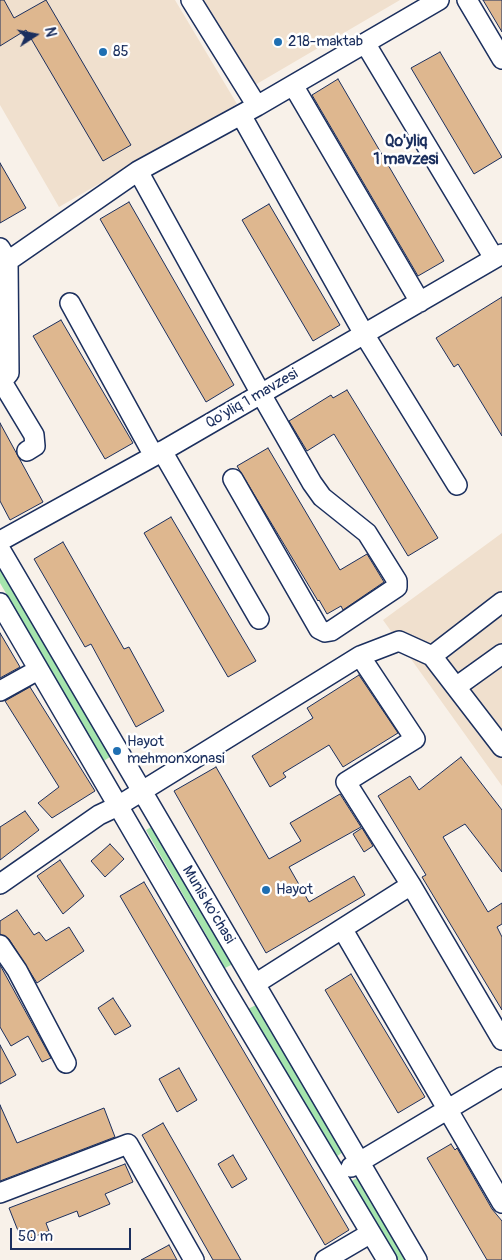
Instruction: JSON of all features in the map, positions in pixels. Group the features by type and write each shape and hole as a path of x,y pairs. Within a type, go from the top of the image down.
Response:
{"street":[{"path":"191,0 364,334 457,485"},
{"path":"27,450 35,446 34,435 1,383 9,373 4,255 138,172 249,111 439,0"},
{"path":"467,0 502,59"},
{"path":"365,43 498,256"},
{"path":"293,85 420,302"},
{"path":"138,172 261,394 322,497 367,533 397,581 397,587 331,631 324,632 319,628 233,479"},
{"name":"Qo'yliq 1 mavzesi","path":"0,541 158,453 498,256"},
{"path":"70,304 258,620"},
{"name":"Munis ko'chasi","path":"0,549 140,791 417,1260"},
{"path":"432,656 502,602"},
{"name":"Munis ko'chasi","path":"0,604 223,986 387,1260"},
{"path":"0,884 99,815 118,806 360,656 399,642 432,656 502,747"},
{"path":"456,687 502,654"},
{"path":"360,656 415,739 346,782 411,885 502,1040"},
{"path":"0,691 38,670"},
{"path":"223,986 251,978 343,930 411,885"},
{"path":"343,930 502,1203"},
{"path":"0,945 18,970 66,1063"},
{"path":"337,1176 502,1077"},
{"path":"0,1193 128,1144 194,1260"},
{"path":"325,1260 371,1233"}],"shaded area":[{"name":"85","path":"0,0 175,0 237,104 59,207 0,105"},
{"name":"218-maktab","path":"204,0 400,0 255,85"},
{"path":"502,533 502,786 383,620"}],"green space":[{"path":"0,564 111,756 104,761 0,583"},
{"path":"153,826 233,964 225,968 146,830"},
{"path":"256,1005 343,1152 336,1157 248,1009"},
{"path":"357,1178 406,1260 396,1260 350,1182"}],"building":[{"path":"0,0 4,0 14,18 46,0 131,145 103,161 26,30 0,46"},
{"path":"483,0 502,0 502,32"},
{"path":"440,52 502,157 474,174 411,68"},
{"path":"338,79 444,261 418,276 312,95"},
{"path":"0,163 26,208 0,223"},
{"path":"129,202 234,385 206,402 100,219"},
{"path":"269,204 340,325 313,341 242,220"},
{"path":"502,297 502,436 458,364 454,367 436,338"},
{"path":"61,320 133,443 105,459 33,336"},
{"path":"347,390 438,538 408,556 334,434 307,451 289,421 331,395 333,398"},
{"path":"0,423 43,502 10,520 0,501"},
{"path":"268,448 340,570 367,554 384,582 343,610 341,606 327,614 237,466"},
{"path":"171,517 256,661 228,677 144,533"},
{"path":"63,542 124,649 129,647 164,711 136,727 91,644 85,647 34,559"},
{"path":"0,633 20,667 0,678"},
{"path":"359,675 398,733 343,767 329,745 283,773 286,777 270,787 252,756 313,718 307,708"},
{"path":"30,687 95,791 52,818 38,803 59,787 5,701"},
{"path":"461,757 502,810 502,872 465,824 443,837 488,912 502,903 502,924 497,927 502,937 502,1010 422,877 426,875 378,796 410,776 419,790"},
{"name":"Hayot","path":"216,767 269,859 301,841 290,823 340,794 361,827 289,867 309,902 354,876 365,895 266,953 174,791"},
{"path":"25,811 39,830 0,860 0,827"},
{"path":"362,828 373,846 364,852 353,834"},
{"path":"110,844 124,859 105,877 91,861"},
{"path":"60,860 84,896 63,914 37,876"},
{"path":"144,882 349,1230 325,1245 120,896"},
{"path":"17,910 34,935 39,932 46,941 69,927 84,951 37,983 9,939 0,934 0,921"},
{"path":"0,965 51,1058 42,1062 28,1036 11,1046 0,1027"},
{"path":"351,974 425,1097 398,1113 325,990"},
{"path":"113,998 131,1026 115,1035 98,1008"},
{"path":"0,1045 16,1075 0,1084"},
{"path":"179,1068 197,1100 177,1112 159,1079"},
{"path":"0,1105 17,1143 104,1108 115,1137 0,1181"},
{"path":"163,1123 241,1260 213,1260 142,1135"},
{"path":"451,1144 455,1150 457,1148 492,1209 502,1221 502,1260 487,1260 427,1158"},
{"path":"233,1155 247,1179 232,1188 218,1164"},
{"path":"125,1164 133,1182 105,1194 110,1204 79,1217 77,1211 46,1223 49,1231 22,1241 9,1208"},
{"path":"169,1245 177,1260 141,1260"}],"place":[{"name":"218-maktab","path":"278,42"},
{"name":"85","path":"103,52"},
{"name":"Hayot mehmonxonasi","path":"117,751"},
{"name":"Hayot","path":"266,890"}],"district":[{"name":"Qo'yliq 1 mavzesi","path":"406,151"}]}
